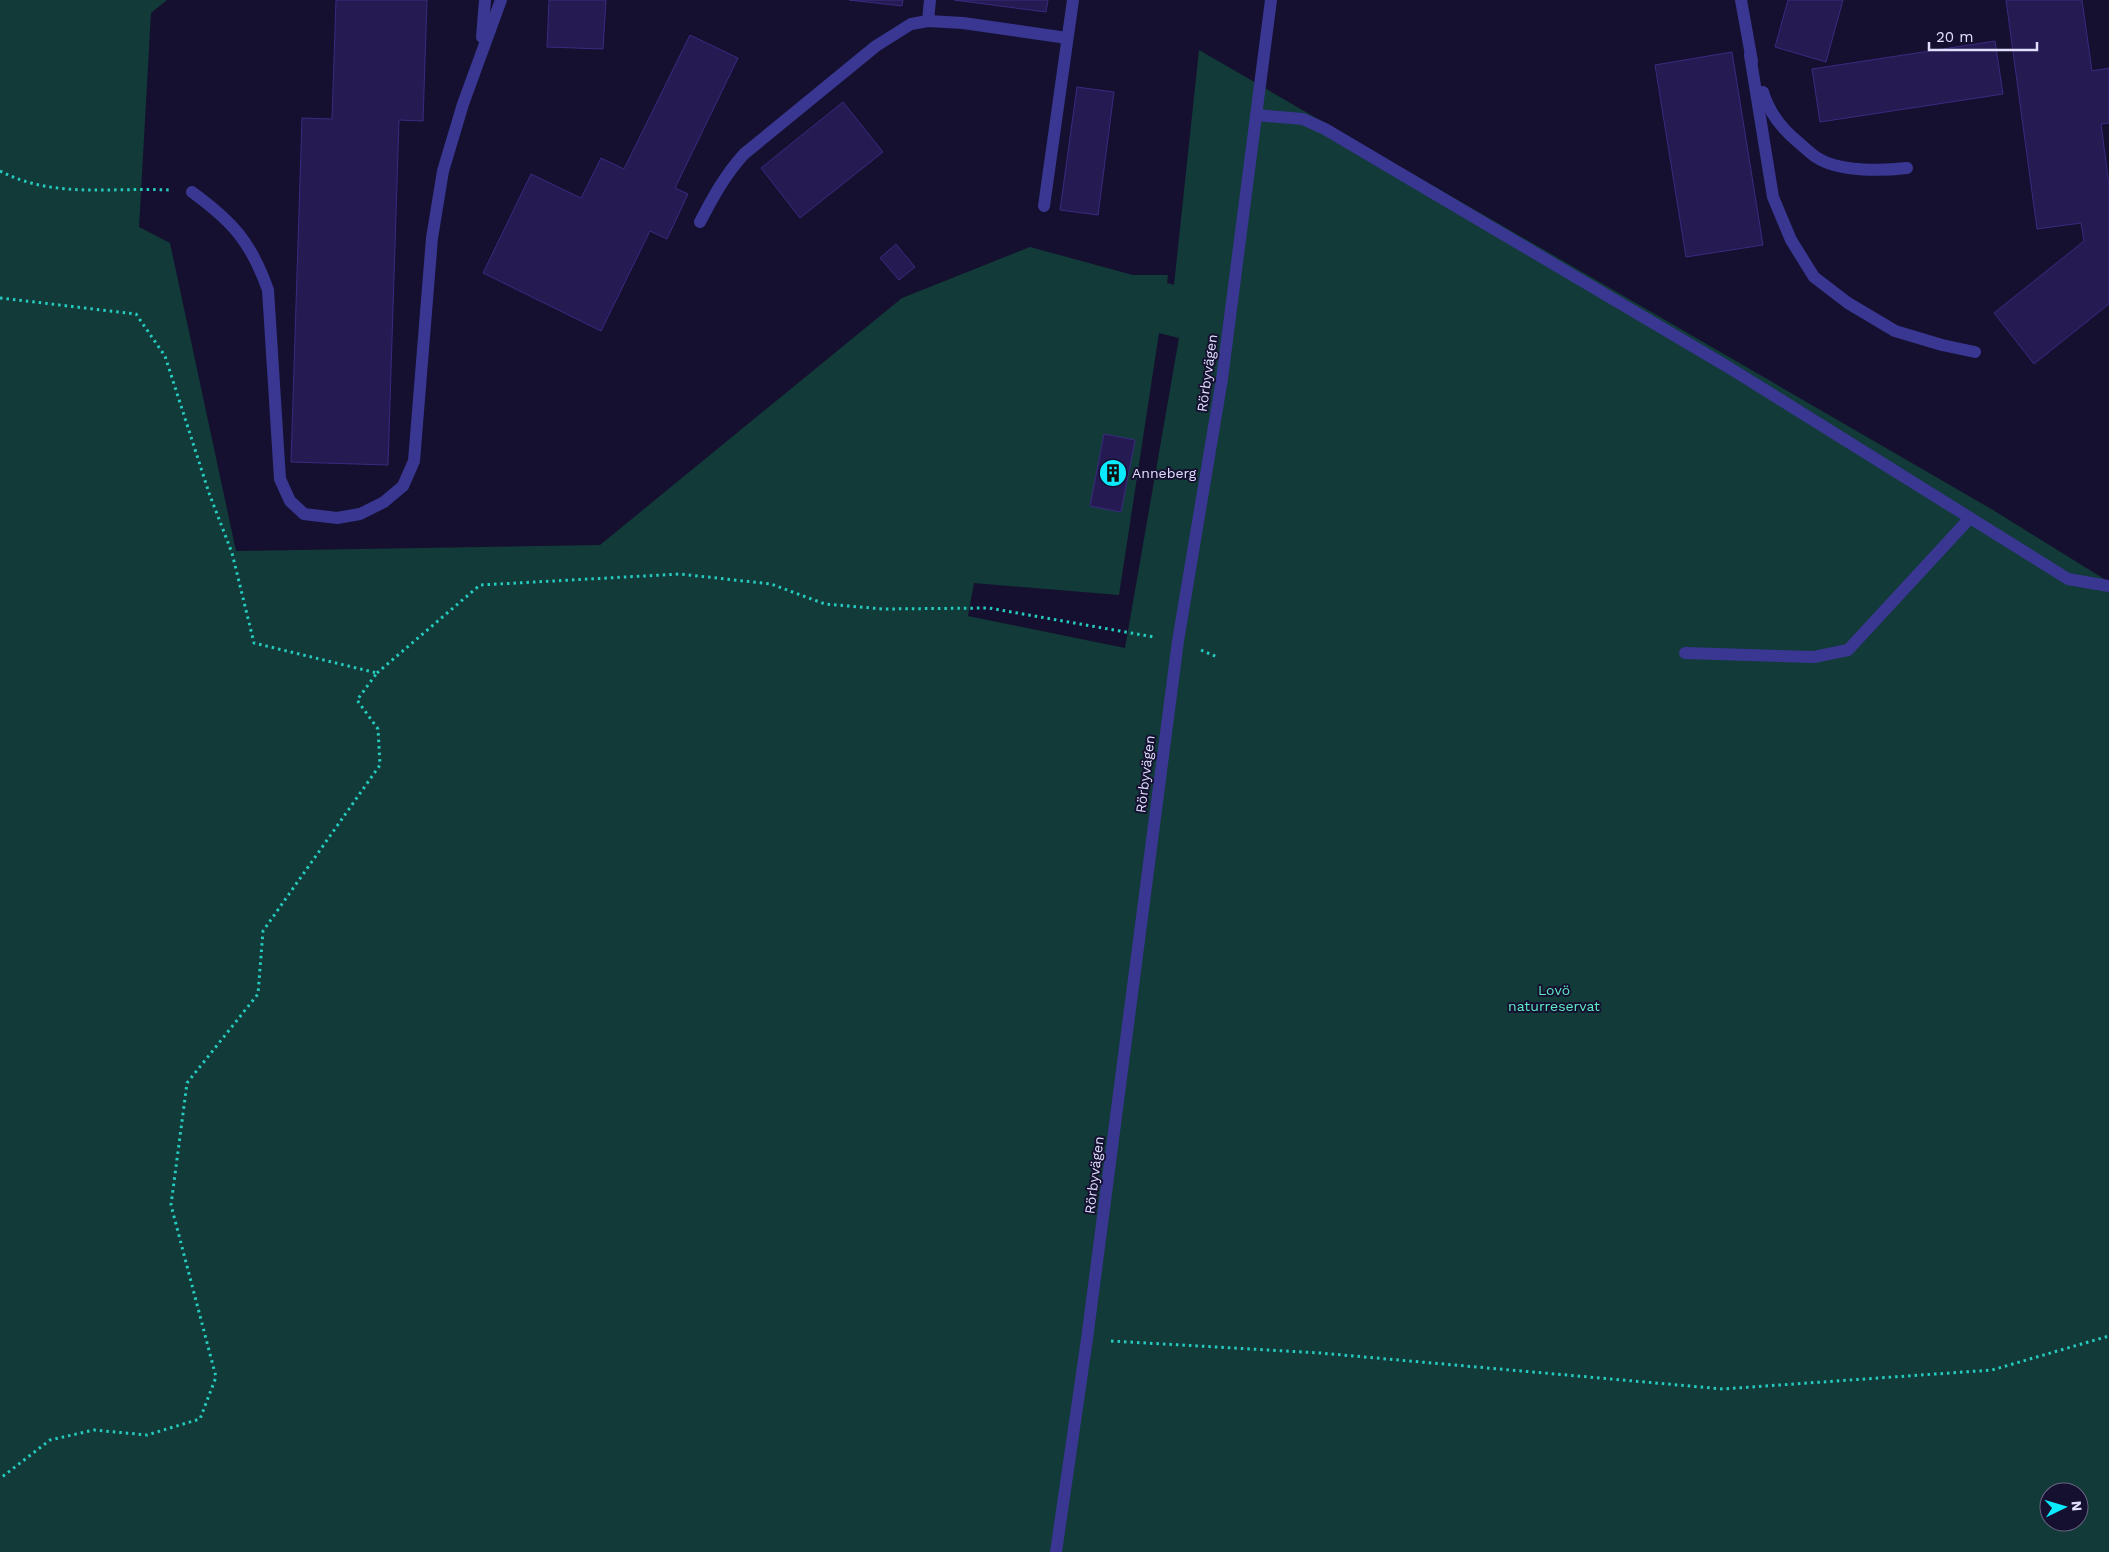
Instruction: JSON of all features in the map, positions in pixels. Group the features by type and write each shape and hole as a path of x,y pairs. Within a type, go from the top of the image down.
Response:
{"street":[{"path":"481,55 485,0"},
{"path":"192,192 220,212 241,235 258,262 268,290 280,479 290,501 304,514 337,518 360,514 384,502 403,486 414,461 432,238 441,180 463,104 501,0"},
{"path":"928,21 930,0"},
{"path":"1044,206 1073,0"},
{"name":"Rörbyvägen","path":"1056,1552 1088,1339 1178,641 1222,379 1271,0"},
{"path":"1741,0 1773,197 1792,240 1814,277 1848,303 1895,331 1942,346 1975,352"},
{"path":"700,222 719,186 744,154 876,46 911,24 928,21 963,22 1068,38"},
{"path":"1750,55 1767,106 1787,133 1817,158 1854,168 1880,171 1907,168"},
{"path":"1256,115 1303,119 1325,129 1728,368 2068,579 2109,586"},
{"path":"1685,653 1814,657 1848,650 1970,518"}],"path":[{"path":"0,171 15,179 49,188 94,191 166,190 192,192"},
{"path":"0,298 136,314 165,356 209,493 232,553 254,643 376,673"},
{"path":"0,1476 2,1477 50,1440 94,1430 147,1435 200,1419 216,1377 171,1204 186,1083 258,994 264,931 380,765 378,729 357,700 376,673 480,585 680,574 771,584 825,604 883,609 989,608 1178,641"},
{"path":"1088,1339 1320,1354 1723,1389 1992,1370 2109,1336"}],"green space":[{"name":"Lovö naturreservat","path":"0,0 167,0 151,13 139,227 170,243 236,551 600,545 902,298 1030,247 1133,275 1168,275 1167,283 1174,285 1199,50 1993,510 2109,582 2109,1552 0,1552","holes":["1159,333 1179,338 1125,648 968,616 974,583 1119,595"]}],"building":[{"path":"336,0 427,0 423,121 399,120 388,465 291,462 302,118 332,119"},
{"path":"549,0 606,0 603,49 547,47"},
{"path":"849,0 903,0 902,6"},
{"path":"954,0 1048,0 1046,12"},
{"path":"1788,0 1843,0 1826,62 1775,47"},
{"path":"2006,0 2082,0 2092,71 2109,68 2109,123 2101,124 2109,185 2109,304 2034,364 1994,313 2084,241 2081,223 2037,229"},
{"path":"690,35 738,58 675,188 688,194 667,239 650,231 601,331 483,273 531,174 581,198 601,158 624,169"},
{"path":"1995,41 2003,94 1820,122 1812,69"},
{"path":"1732,52 1763,245 1686,257 1655,65"},
{"path":"1077,87 1114,92 1098,215 1060,210"},
{"path":"843,102 883,152 800,218 761,168"},
{"path":"896,244 915,267 899,280 880,258"},
{"name":"Anneberg","path":"1104,434 1135,440 1121,512 1090,506"}],"place":[{"name":"Anneberg","path":"1113,473"}]}
